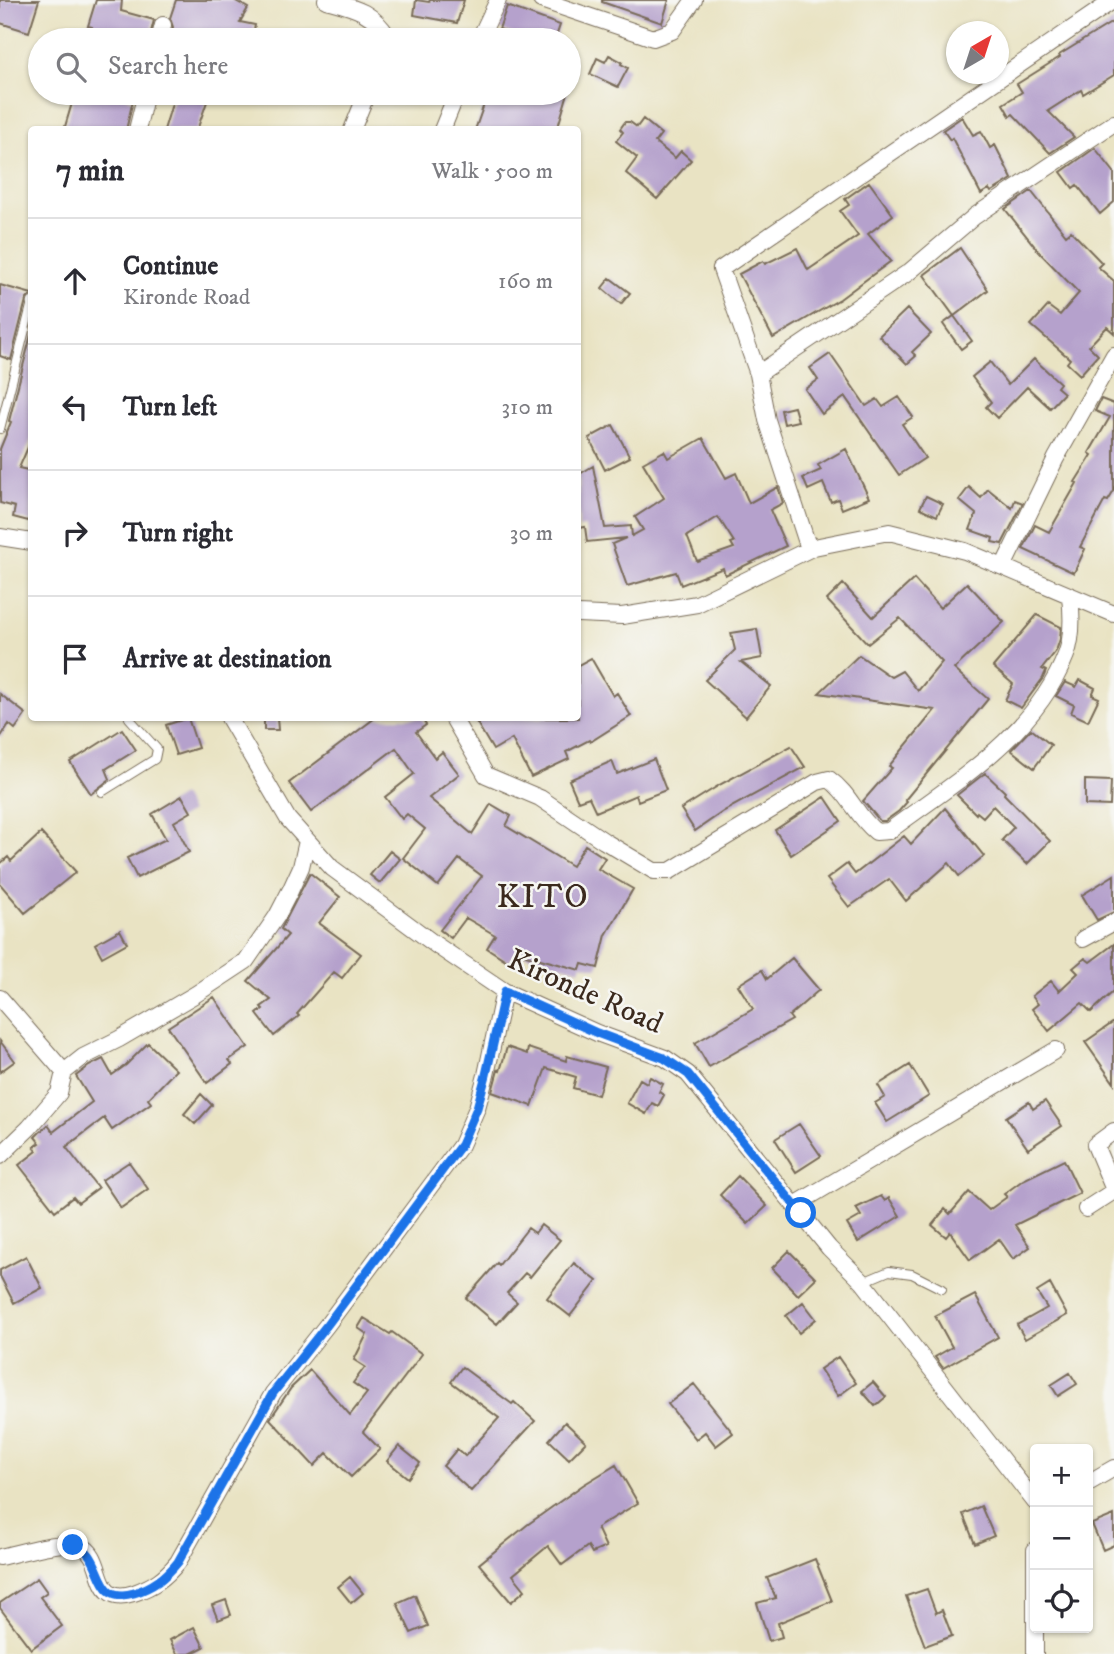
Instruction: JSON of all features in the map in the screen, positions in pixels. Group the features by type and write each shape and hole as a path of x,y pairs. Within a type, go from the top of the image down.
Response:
{"street":[{"path":"327,0 356,8 378,21 382,28"},
{"path":"485,28 498,0"},
{"path":"541,0 653,38 672,30 694,0"},
{"path":"809,549 768,420 758,373 722,269 1114,0"},
{"path":"138,126 143,105"},
{"path":"354,126 362,105"},
{"path":"444,126 452,105"},
{"path":"758,373 909,272 975,216 1114,123"},
{"path":"1003,567 1056,458 1114,355"},
{"path":"581,614 622,617 697,604 809,549 889,532 965,551 1114,614"},
{"path":"0,537 28,541"},
{"path":"455,721 486,775 540,799 604,842 654,871 670,871 817,782 830,779 843,789 866,824 876,832 889,831 1009,739 1031,715 1067,653 1072,617 1070,596"},
{"name":"Kironde Road","path":"231,721 288,819 332,868 436,945 505,991 597,1033 664,1058 688,1074 829,1248 863,1282 1030,1496"},
{"path":"0,1157 60,1093 64,1072 83,1057 196,994 246,961 267,932 290,891 301,867 307,841"},
{"path":"1083,939 1114,922"},
{"path":"0,1557 58,1545 81,1546 90,1553 101,1581 110,1592 117,1595 144,1590 167,1575 178,1562 273,1393 461,1145 477,1108 505,991"},
{"path":"0,998 64,1072"},
{"path":"795,1205 1056,1050"},
{"path":"1086,1209 1114,1190 1095,1145 1114,1131"},
{"path":"1093,1480 1114,1468"},
{"path":"1035,1570 1035,1654"}],"lane":[{"path":"0,429 28,318"},
{"path":"102,792 155,759 157,749 132,721"},
{"path":"863,1282 888,1270 912,1274 942,1289"}],"building":[{"path":"0,0 39,0 28,32 0,23"},
{"path":"96,0 122,0 121,11 154,20 152,28 88,26"},
{"path":"176,0 234,0 248,8 240,22 255,25 254,28 173,28 170,18"},
{"path":"416,0 464,0 457,23 414,15"},
{"path":"602,0 669,0 662,23"},
{"path":"507,6 560,25 559,28 499,28"},
{"path":"1114,21 1114,75 1083,94 1081,90 1048,111 1074,137 1050,153 1013,114 1010,116 1003,104 1022,92 1017,84"},
{"path":"609,55 628,68 618,87 590,74 597,58 605,62"},
{"path":"71,105 132,105 127,126 65,126"},
{"path":"172,105 206,105 198,126 165,126"},
{"path":"484,105 564,105 558,126 476,126"},
{"path":"962,117 973,135 981,131 990,148 995,145 1012,179 991,192 989,189 981,194 952,138 950,140 943,130"},
{"path":"643,119 661,134 655,142 675,158 681,151 691,160 657,199 626,173 637,158 616,141 623,132 620,129 625,122 637,127"},
{"path":"1095,148 1114,172 1114,202 1100,214 1077,185 1073,188 1061,172"},
{"path":"869,182 893,215 868,234 891,261 840,299 773,338 739,274 797,248 808,270 858,236 840,211 849,205 845,199"},
{"path":"1031,191 1066,235 1071,231 1102,263 1098,267 1114,281 1114,333 1107,327 1089,346 1098,355 1080,375 1067,363 1070,359 1031,325 1048,306 1060,315 1079,293 1040,253 1005,209"},
{"path":"960,248 988,290 954,316 924,275"},
{"path":"610,278 630,293 621,304 602,288"},
{"path":"0,285 28,293 28,298 11,360 0,356"},
{"path":"907,309 931,334 912,352 916,356 907,364 879,336"},
{"path":"954,316 972,341 961,349 943,324"},
{"path":"28,347 28,447 19,468 28,470 28,521 13,517 15,507 0,503 0,449 11,422 9,421"},
{"path":"830,354 866,406 877,399 883,407 899,397 913,417 902,424 925,458 899,475 845,397 822,414 805,389 818,380 810,368"},
{"path":"1034,359 1060,383 1057,387 1064,393 1050,408 1027,387 997,418 986,407 991,402 972,377 990,362 1008,385"},
{"path":"1101,399 1114,404 1114,491 1108,501 1105,500 1080,547 1085,549 1074,573 1023,549 1035,525 1049,532 1092,455 1089,453 1110,417 1095,411"},
{"path":"794,407 798,421 784,424 781,410"},
{"path":"613,425 630,457 605,470 589,438"},
{"path":"703,438 726,478 736,473 749,503 778,487 783,503 770,510 786,546 725,575 723,568 681,585 676,572 627,586 612,544 626,538 587,542 585,527 581,528 581,473 593,466 605,528 631,526 632,536 643,530 635,517 664,498 643,463 664,451 668,458","holes":["718,517 734,542 731,543 734,548 697,561 687,536"]},
{"path":"846,449 869,498 842,509 838,499 831,502 823,483 808,490 803,478 821,470 818,465"},
{"path":"969,487 981,498 988,489 1012,508 1015,500 1023,503 1002,544 992,542 993,538 970,530 976,514 959,500"},
{"path":"926,496 943,504 937,516 920,508"},
{"path":"914,579 940,608 967,583 1004,622 954,669 988,699 905,800 907,802 885,821 880,821 863,801 892,768 889,766 935,710 819,693 859,655 891,677 902,671 918,691 942,662 900,618 868,644 827,600 843,584 873,617"},
{"path":"1037,615 1061,627 1060,639 1056,651 1042,669 1046,671 1043,678 1021,708 1005,700 1013,684 993,667"},
{"path":"757,629 762,658 741,662 771,686 746,717 705,680 735,650 731,633"},
{"path":"591,658 613,696 617,693 631,716 590,742 589,740 566,752 569,759 531,777 512,739 493,750 476,721 581,721 581,663"},
{"path":"1080,680 1095,688 1092,695 1099,698 1088,721 1071,713 1074,705 1056,696 1065,682 1076,687"},
{"path":"0,694 26,714 15,729 9,724 0,738"},
{"path":"189,721 198,748 176,755 166,725"},
{"path":"264,721 277,721 278,730 264,730"},
{"path":"371,721 423,721 426,725 416,732 435,758 442,752 459,774 429,798 472,834 491,804 511,816 506,826 572,866 585,845 605,858 598,869 633,889 606,935 598,968 582,964 580,970 515,952 509,962 487,948 495,935 466,918 451,938 440,930 482,876 459,859 438,886 403,858 425,829 407,814 402,819 385,797 414,774 396,748 311,812 289,783"},
{"path":"122,729 136,750 106,769 110,779 91,794 70,762"},
{"path":"1031,729 1051,745 1034,768 1011,750"},
{"path":"791,746 805,767 724,811 695,831 681,809"},
{"path":"654,759 666,790 638,801 636,795 596,812 589,797 578,801 569,780 612,761 617,774"},
{"path":"985,773 1050,841 1027,864 1002,840 1014,827 993,806 983,817 977,812 976,814 957,795"},
{"path":"1085,780 1111,781 1110,806 1085,805"},
{"path":"182,796 191,812 174,822 189,852 137,878 127,858 166,839 152,814"},
{"path":"825,797 841,821 791,855 775,830"},
{"path":"945,808 984,856 959,876 949,863 906,901 889,879 849,907 827,879 847,864 855,874 904,836 911,844"},
{"path":"41,833 76,872 25,913 0,884 0,864 8,857 11,861"},
{"path":"390,851 400,859 380,883 370,875"},
{"path":"310,873 340,897 319,923 361,954 342,978 334,972 297,1014 299,1016 274,1036 257,1014 263,1009 261,1007 271,1000 248,981 288,935 281,929"},
{"path":"1114,875 1114,912 1097,920 1082,895"},
{"path":"120,930 127,943 102,957 95,944"},
{"path":"1114,944 1114,991 1091,1012 1082,1003 1049,1031 1032,1009 1038,1004 1032,996 1051,981 1059,991 1078,973 1073,968 1085,958 1090,962"},
{"path":"792,958 819,990 789,1016 792,1020 709,1067 695,1043 753,1009 738,985 762,970 767,979"},
{"path":"214,997 248,1047 229,1060 232,1064 207,1083 168,1027"},
{"path":"1114,1022 1114,1083 1085,1042"},
{"path":"0,1041 15,1061 0,1072"},
{"path":"148,1043 176,1070 148,1099 151,1103 112,1130 104,1118 66,1147 98,1188 78,1203 73,1197 55,1211 19,1165 37,1151 34,1147 40,1143 35,1137 48,1125 53,1132 92,1102 76,1076 103,1059 112,1075"},
{"path":"507,1047 527,1054 528,1048 566,1061 567,1056 606,1067 598,1095 573,1088 576,1077 546,1068 532,1106 492,1092"},
{"path":"910,1065 929,1096 887,1122 875,1103 885,1097 878,1085"},
{"path":"650,1077 663,1084 659,1092 664,1095 658,1106 652,1103 646,1114 627,1103 640,1079 647,1083"},
{"path":"201,1094 212,1105 195,1124 184,1114"},
{"path":"1045,1101 1062,1126 1028,1149 1006,1117 1029,1102 1033,1109"},
{"path":"799,1124 821,1156 796,1172 775,1139"},
{"path":"1064,1160 1080,1193 1015,1225 1030,1247 1013,1259 999,1239 970,1260 950,1232 946,1237 932,1225 945,1209 950,1214 969,1192 989,1210 1007,1197 1004,1194 1023,1180"},
{"path":"129,1162 148,1189 121,1208 102,1180"},
{"path":"738,1176 767,1206 748,1224 720,1195"},
{"path":"881,1196 885,1201 889,1198 900,1216 858,1242 847,1224 861,1216 856,1208"},
{"path":"541,1225 560,1240 530,1277 525,1273 507,1293 517,1302 497,1324 466,1298 497,1263 499,1265 528,1228 535,1233"},
{"path":"789,1251 816,1278 798,1295 772,1268"},
{"path":"26,1256 42,1288 14,1303 0,1276 0,1270"},
{"path":"574,1263 597,1281 570,1316 547,1298"},
{"path":"1050,1284 1067,1315 1025,1339 1017,1325 1047,1308 1037,1292"},
{"path":"975,1295 998,1337 943,1368 935,1357 952,1347 935,1316"},
{"path":"803,1302 816,1319 799,1333 786,1316"},
{"path":"364,1318 390,1334 392,1332 422,1354 363,1432 380,1449 351,1477 327,1453 314,1466 270,1419 291,1388 310,1370 350,1415 367,1393 353,1383 365,1367 354,1360 367,1334 358,1328"},
{"path":"838,1357 856,1383 838,1396 820,1369"},
{"path":"462,1367 512,1404 514,1402 535,1421 471,1491 443,1466 457,1449 465,1456 499,1418 451,1382"},
{"path":"1070,1373 1077,1384 1058,1396 1051,1385"},
{"path":"873,1382 886,1397 875,1406 862,1391"},
{"path":"694,1384 733,1433 716,1446 705,1432 696,1439 668,1404"},
{"path":"565,1422 586,1442 569,1459 549,1440"},
{"path":"399,1446 420,1463 408,1478 387,1461"},
{"path":"616,1465 638,1503 597,1528 606,1547 592,1553 588,1546 562,1565 548,1546 513,1575 525,1590 511,1602 479,1564 527,1525"},
{"path":"981,1506 994,1536 975,1544 963,1514"},
{"path":"1114,1515 1114,1545 1103,1550 1093,1524"},
{"path":"815,1559 832,1601 778,1623 782,1637 769,1641 757,1603 776,1598 767,1578"},
{"path":"350,1577 363,1593 351,1603 338,1587"},
{"path":"37,1578 47,1592 40,1597 62,1626 31,1649 0,1608 0,1603"},
{"path":"927,1589 936,1613 942,1610 952,1636 925,1646 906,1596"},
{"path":"415,1595 428,1626 411,1633 397,1603"},
{"path":"226,1600 231,1615 218,1620 212,1605"},
{"path":"194,1627 204,1647 190,1654 177,1654 170,1640"}],"district":[{"name":"KITO","path":"543,897"}],"route":[{"path":"73,1545 81,1546 90,1553 101,1581 110,1592 117,1595 144,1590 159,1582 178,1562 273,1393 461,1145 477,1108 505,991 597,1033 664,1058 688,1074 801,1213"}]}
